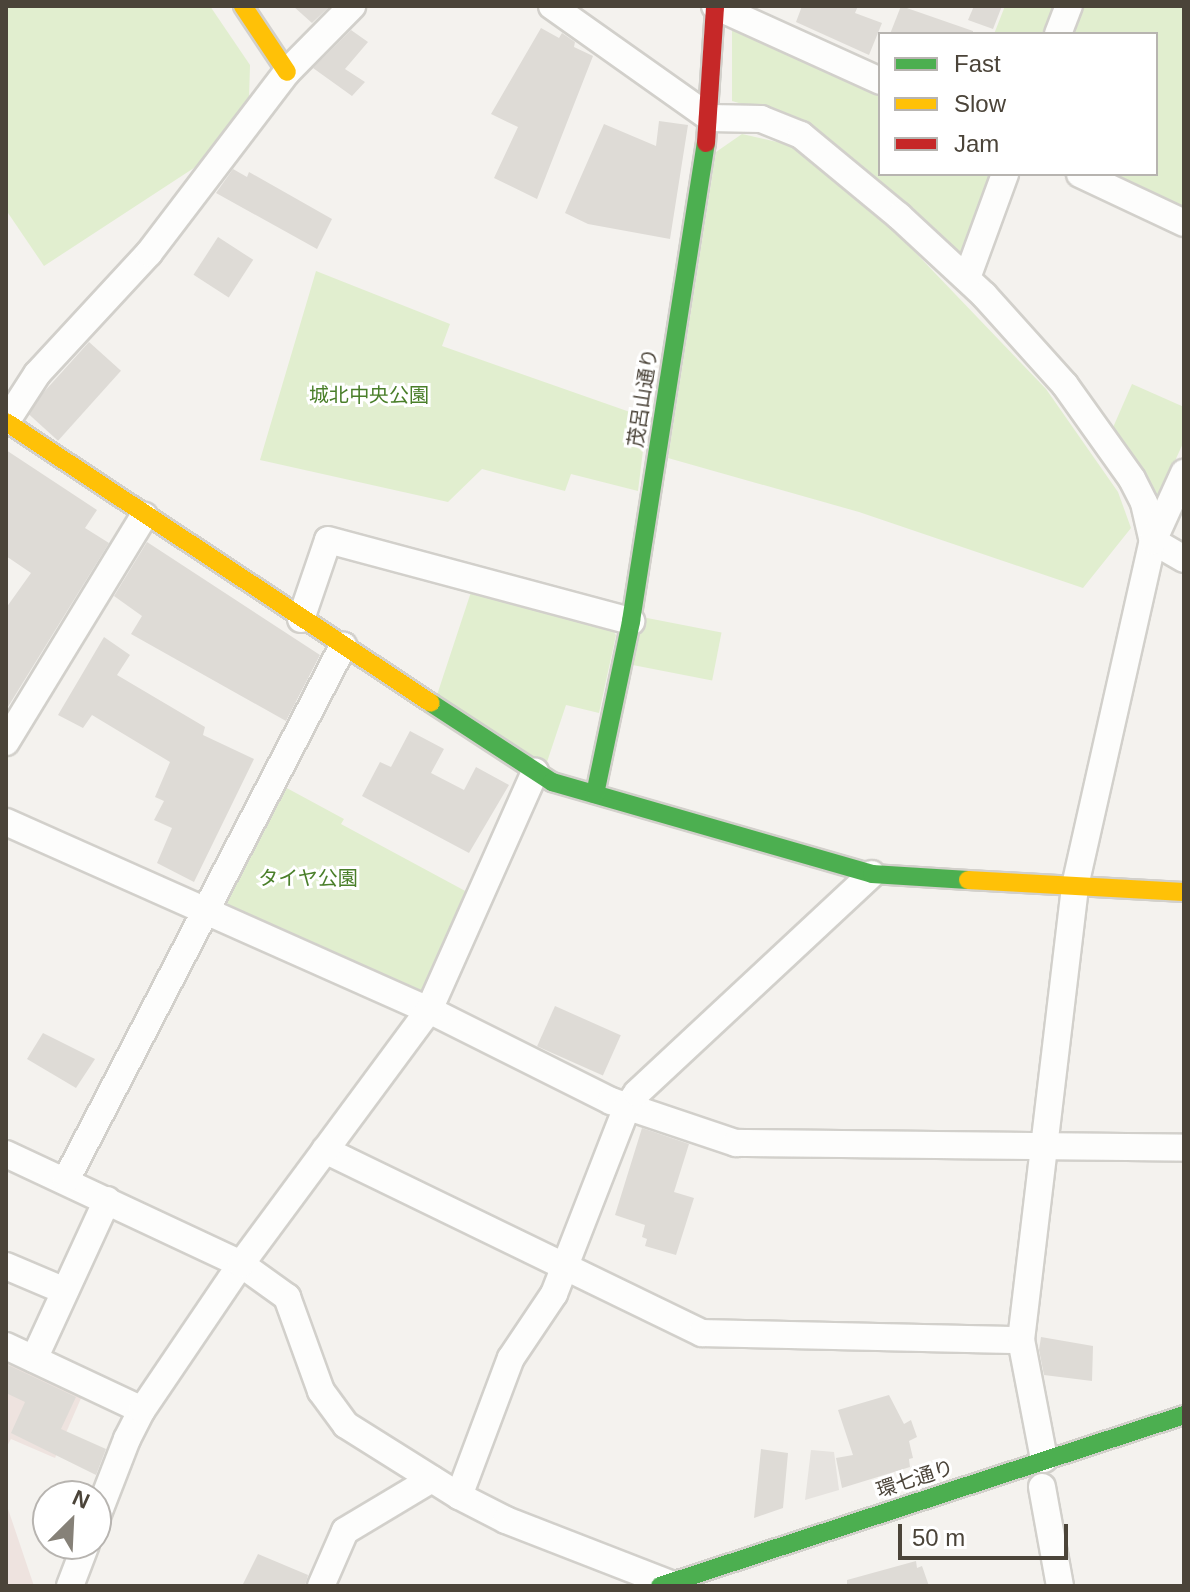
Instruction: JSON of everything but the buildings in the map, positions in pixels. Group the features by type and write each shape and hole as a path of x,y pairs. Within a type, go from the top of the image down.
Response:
{"street":[{"path":"243,6 287,72"},
{"path":"352,6 287,72 149,253 37,374 6,422 144,516 552,782 872,874 1184,892"},
{"path":"552,6 710,118 761,119 801,135 967,278 1034,349 1099,428 1144,503 1153,541 1184,559"},
{"path":"715,6 878,80"},
{"name":"茂呂山通り","path":"595,794 631,621 710,118 715,6"},
{"path":"1059,32 1069,6"},
{"path":"967,278 1004,176"},
{"path":"1084,176 1184,223"},
{"path":"1044,1459 1021,1340 1075,886 1153,541 1184,473"},
{"path":"6,742 144,516"},
{"path":"301,619 328,540 631,621"},
{"path":"66,1180 343,646"},
{"path":"111,1480 142,1410 241,1264 429,1010 535,772"},
{"path":"6,822 429,1010 627,1107 736,1143 1184,1148"},
{"path":"459,1496 511,1358 554,1294 566,1267 627,1107 637,1093 872,874"},
{"path":"325,1150 702,1333 1021,1340"},
{"path":"6,1154 241,1264 287,1297 321,1391 346,1425 459,1496 533,1531 668,1585"},
{"path":"34,1359 107,1200"},
{"path":"6,1266 65,1291"},
{"path":"6,1346 142,1410"},
{"name":"環七通り","path":"668,1585 1184,1415"},
{"path":"321,1586 345,1531 432,1479"},
{"path":"1042,1487 1060,1586"},
{"path":"70,1586 80,1560"}],"shaded area":[{"path":"6,1360 82,1396 55,1458 11,1439 6,1448"},
{"path":"811,1450 834,1452 839,1490 805,1500"},
{"path":"6,1503 34,1586 6,1586"}],"green space":[{"path":"6,6 210,6 250,65 249,97 200,164 44,266 6,210"},
{"path":"1005,6 1053,6 1044,32 995,32"},
{"path":"1075,6 1184,6 1184,211 1113,176 1158,176 1158,32 1066,32"},
{"path":"732,28 878,94 878,176 991,176 962,255 805,122 732,101"},
{"path":"742,134 790,145 888,224 1046,389 1118,492 1131,528 1083,588 859,512 668,458 716,152"},
{"name":"城北中央公園","path":"316,271 450,324 442,346 647,418 638,491 571,474 565,491 482,469 448,502 260,460"},
{"path":"1132,384 1184,407 1184,441 1155,505 1111,432"},
{"path":"472,589 607,623 616,635 599,713 566,705 546,765 437,695"},
{"path":"642,617 722,632 712,681 633,665"},
{"name":"タイヤ公園","path":"283,786 344,819 341,824 469,893 426,990 414,994 231,913 226,898"}],"traffic: fast":[{"path":"595,794 631,621 706,143"},
{"path":"431,703 552,782 872,874 968,880"},
{"path":"660,1586 1184,1415"}],"traffic: slow":[{"path":"243,6 287,72"},
{"path":"6,422 431,703"},
{"path":"968,880 1184,892"}],"traffic: jam":[{"path":"706,143 715,6"}]}
